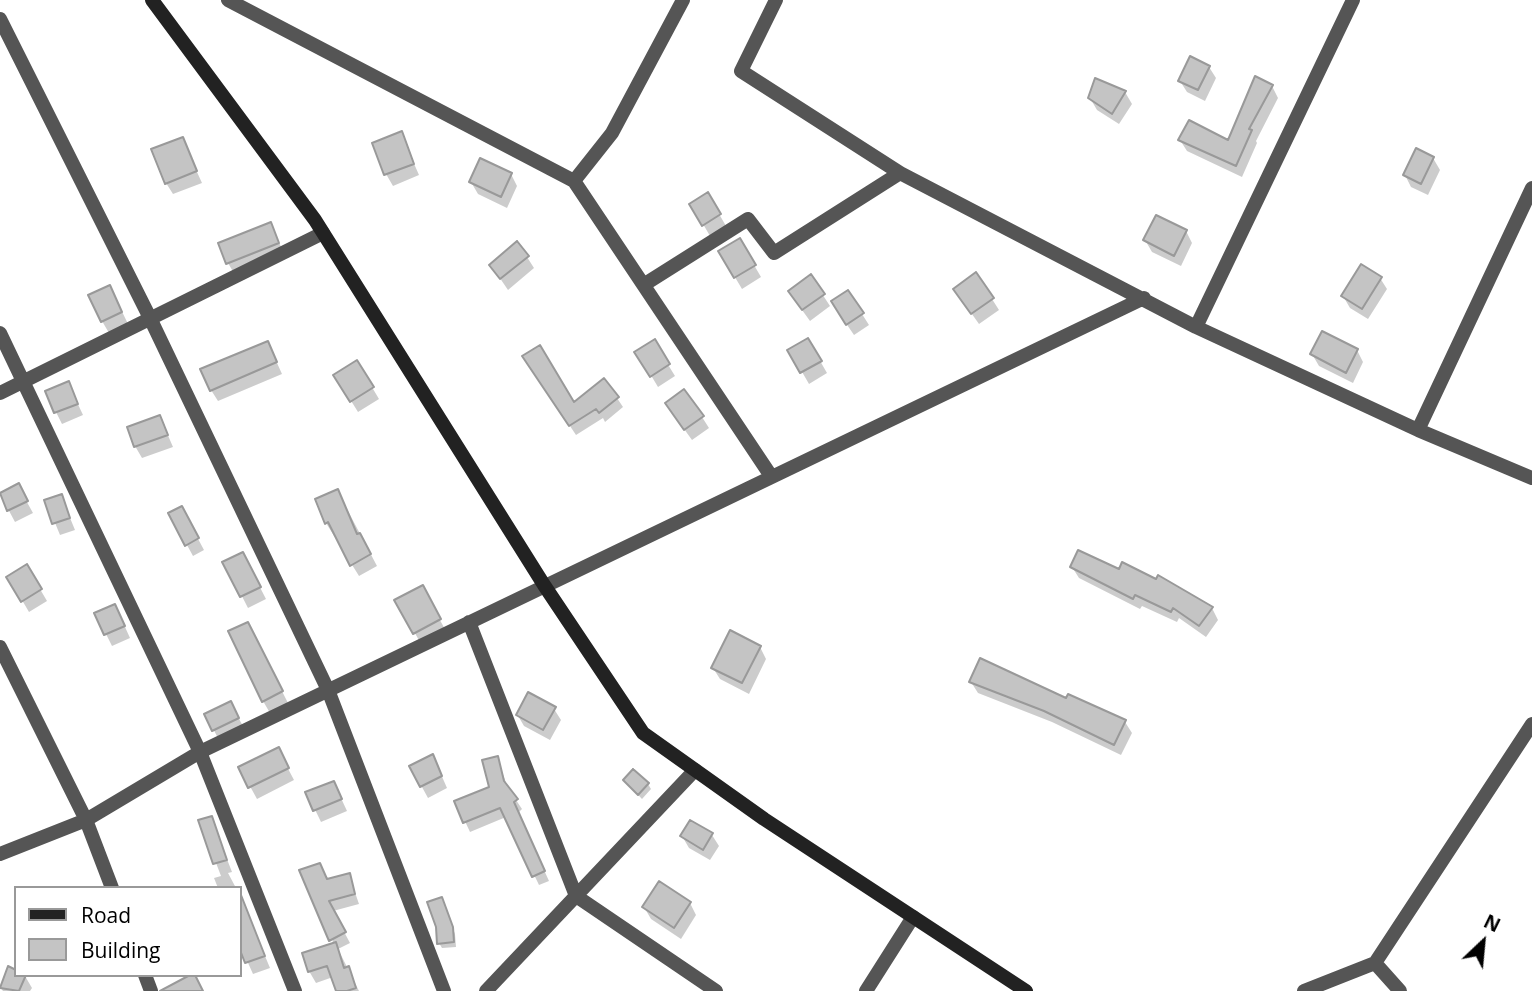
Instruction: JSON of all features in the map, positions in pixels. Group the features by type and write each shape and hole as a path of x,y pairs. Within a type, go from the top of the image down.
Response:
{"street":[{"path":"152,0 323,233 544,585 643,733 1026,991"},
{"path":"228,0 574,181 771,476"},
{"path":"574,181 612,133 682,0"},
{"path":"776,0 741,71 900,173 1196,327 1418,430 1532,478"},
{"path":"1196,327 1353,0"},
{"path":"0,19 150,318 328,690 444,991"},
{"path":"645,284 748,219 774,253 900,173"},
{"path":"1418,430 1532,188"},
{"path":"0,393 323,233"},
{"path":"0,854 86,820 200,752 1144,298"},
{"path":"0,334 200,752 295,991"},
{"path":"469,622 576,896 716,991"},
{"path":"0,647 86,820 111,886"},
{"path":"1304,991 1375,963 1532,724"},
{"path":"486,991 695,770"},
{"path":"866,991 913,917"},
{"path":"1375,963 1400,991"}],"building":[{"path":"1190,56 1210,66 1198,90 1178,81"},
{"path":"1255,76 1273,85 1249,129 1252,130 1236,166 1178,140 1189,120 1228,140"},
{"path":"1095,78 1126,91 1112,114 1088,98"},
{"path":"402,131 414,164 384,175 372,143"},
{"path":"183,137 197,171 165,184 151,149"},
{"path":"1416,148 1434,157 1421,184 1403,175"},
{"path":"480,158 512,173 501,197 469,182"},
{"path":"708,192 721,214 702,226 689,204"},
{"path":"1156,215 1187,230 1174,256 1143,240"},
{"path":"271,222 279,243 226,264 218,243"},
{"path":"740,238 756,265 734,278 718,251"},
{"path":"517,241 529,256 500,279 489,265"},
{"path":"1361,264 1382,277 1362,309 1341,296"},
{"path":"976,272 994,298 971,314 953,289"},
{"path":"811,274 825,294 802,310 788,291"},
{"path":"110,285 122,312 101,322 88,295"},
{"path":"848,290 864,313 846,325 831,301"},
{"path":"1322,331 1358,349 1346,373 1310,354"},
{"path":"808,338 822,361 800,373 787,350"},
{"path":"655,339 670,364 650,377 634,352"},
{"path":"268,341 277,362 210,391 200,369"},
{"path":"540,345 574,402 604,378 619,397 599,413 596,409 569,426 522,356"},
{"path":"357,360 374,387 350,402 333,375"},
{"path":"69,381 78,404 54,413 45,391"},
{"path":"684,389 704,416 684,430 665,403"},
{"path":"160,415 168,435 134,447 127,427"},
{"path":"19,483 28,501 7,511 0,493"},
{"path":"338,489 357,534 360,533 371,554 350,566 328,522 325,524 315,499"},
{"path":"62,494 70,518 52,524 44,500"},
{"path":"182,506 199,538 185,546 168,513"},
{"path":"1078,550 1119,569 1122,562 1156,579 1158,575 1213,607 1199,626 1173,608 1171,612 1135,595 1133,599 1070,567"},
{"path":"243,552 261,587 240,597 222,562"},
{"path":"27,564 42,589 21,602 6,577"},
{"path":"423,585 441,619 413,634 394,600"},
{"path":"115,604 125,626 104,635 94,613"},
{"path":"248,622 283,691 262,702 228,631"},
{"path":"730,630 761,646 742,683 711,668"},
{"path":"980,658 1066,698 1068,694 1126,720 1114,745 1044,711 969,682"},
{"path":"528,692 556,707 543,730 516,715"},
{"path":"231,701 239,718 212,731 204,714"},
{"path":"279,747 289,768 248,788 238,767"},
{"path":"433,754 442,776 420,787 409,766"},
{"path":"498,756 504,781 518,799 514,802 545,871 532,877 500,808 463,823 454,801 489,787 482,760"},
{"path":"633,769 649,783 638,795 623,780"},
{"path":"334,781 342,799 313,811 305,792"},
{"path":"212,816 227,860 213,864 198,820"},
{"path":"690,820 713,833 703,850 680,836"},
{"path":"320,863 327,879 350,873 355,894 329,901 346,932 329,941 299,870"},
{"path":"659,881 691,902 674,928 642,907"},
{"path":"442,897 453,927 454,942 437,944 436,927 427,902"},
{"path":"242,898 265,956 245,963 242,955"},
{"path":"336,942 344,968 349,966 356,988 347,991 336,991 327,966 308,972 302,953"},
{"path":"8,966 14,969 14,977 25,977 19,991 0,988"},
{"path":"186,977 196,977 203,991 160,991"}]}
